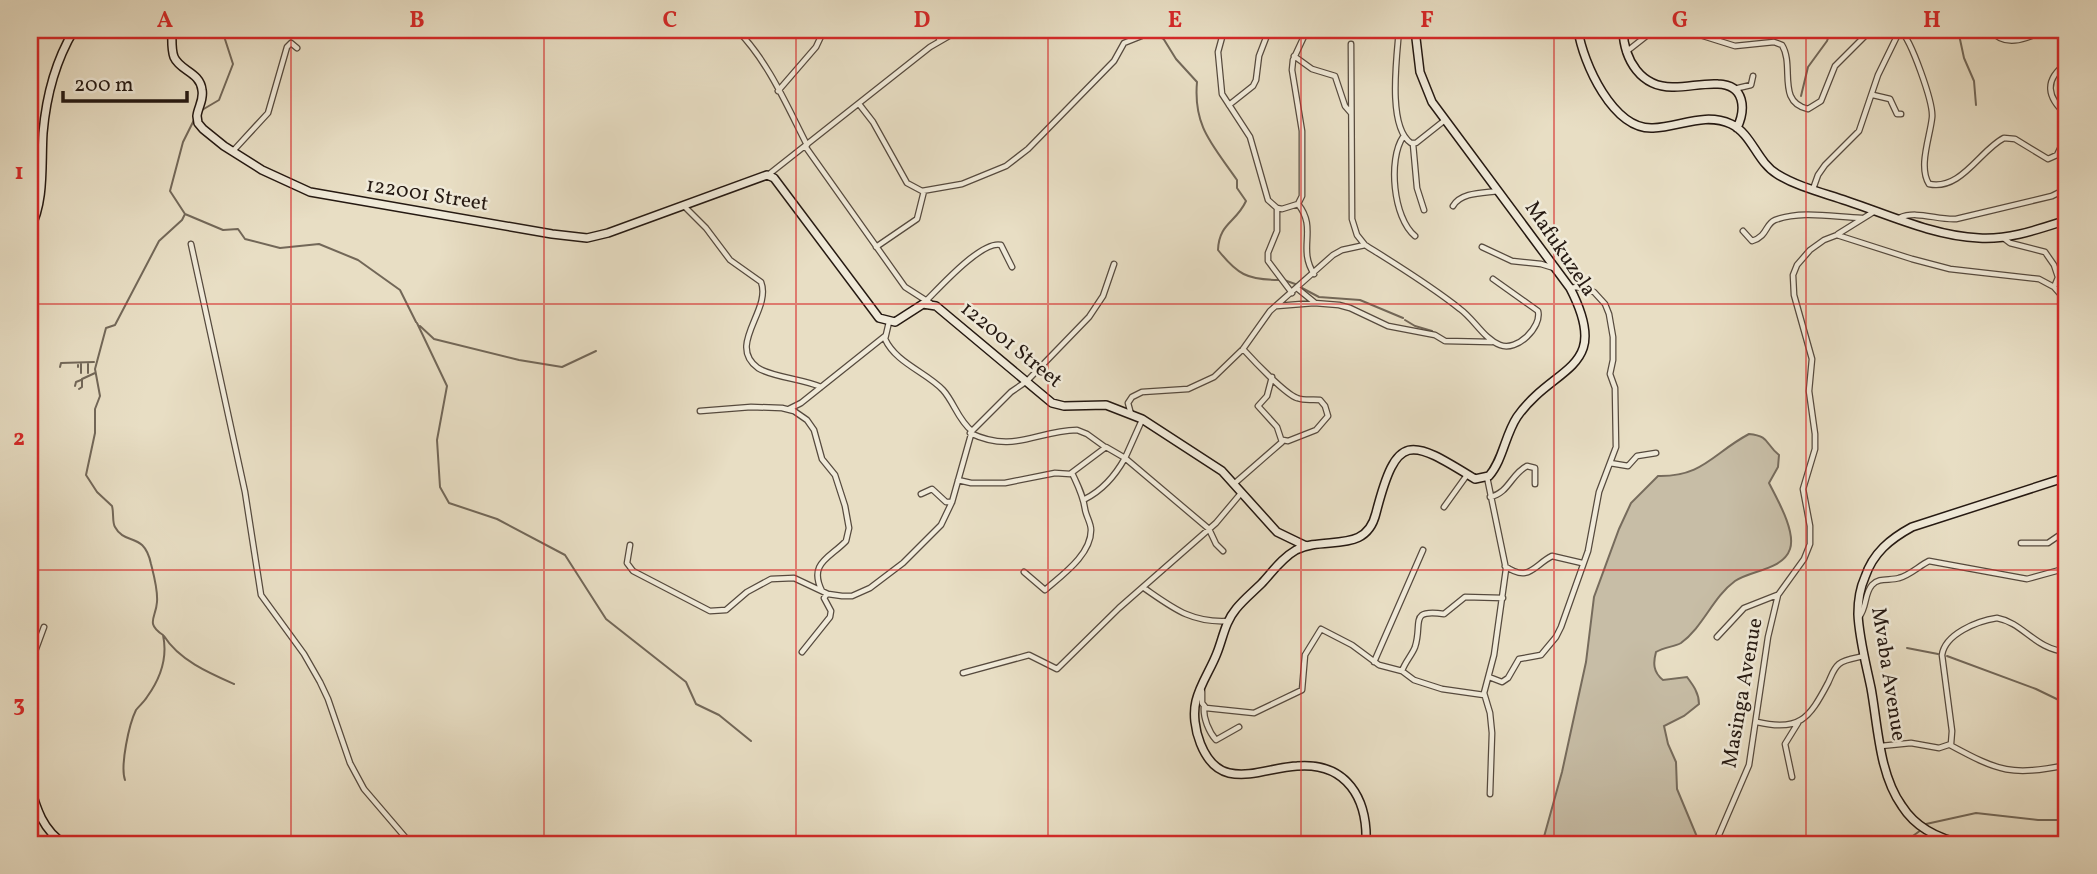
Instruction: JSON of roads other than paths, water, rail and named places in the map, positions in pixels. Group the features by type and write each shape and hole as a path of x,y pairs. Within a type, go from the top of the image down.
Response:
{"street":[{"path":"30,229 39,203 45,120 52,83 61,54 74,30"},
{"name":"122001 Street","path":"172,30 174,58 198,78 202,87 203,98 197,111 198,123 214,138 269,173 310,192 582,238 608,233 767,175 953,30"},
{"path":"737,30 751,46 806,145 905,286 929,302 971,258 991,245 1001,245 1013,267"},
{"path":"778,91 816,47 824,30"},
{"path":"936,30 940,41"},
{"path":"859,104 873,122 907,183 924,191 962,184 1006,166 1036,141 1114,61 1124,43 1154,31 1163,36 1175,30"},
{"path":"1224,30 1219,44 1222,93 1250,137 1268,200 1276,208 1288,209 1298,204 1303,187 1302,131 1292,74 1294,56 1307,30"},
{"path":"1229,105 1256,80 1259,56 1269,30"},
{"path":"1399,30 1396,90 1403,136 1395,155 1398,207 1408,229 1415,236"},
{"name":"Mafukuzela","path":"1415,30 1417,59 1422,80 1432,102 1570,288 1585,324 1585,340 1580,354 1571,368 1518,416 1495,468 1487,477"},
{"path":"1578,30 1586,58 1612,106 1624,119 1640,127 1653,128 1699,119 1714,119 1737,128 1772,171 1813,189 1959,236 2003,237 2067,220"},
{"path":"1623,30 1626,52 1635,70 1656,84 1676,87 1722,84 1734,90 1743,107 1737,128"},
{"path":"1626,52 1654,30"},
{"path":"1684,30 1735,46 1774,42 1782,45 1787,58 1790,96 1796,104 1808,109 1822,101 1835,66 1871,30"},
{"path":"1813,189 1825,165 1859,131 1882,65 1900,30 1908,38 1913,51 1932,114 1926,162 1926,179 1929,184 1936,185 1962,173 2004,138 2022,142 2048,159 2057,155 2067,134"},
{"path":"1990,30 1998,38 2011,41 2026,39 2036,32 2046,30"},
{"path":"233,151 268,113 287,47 291,43 298,48"},
{"path":"1351,44 1354,228 1365,245 1469,315 1493,342"},
{"path":"1294,56 1311,69 1335,76 1345,106 1351,113"},
{"path":"2067,64 2055,74 2050,86 2054,101 2067,115"},
{"path":"1734,90 1751,85 1753,76"},
{"path":"1873,94 1890,99 1897,114 1901,114"},
{"path":"1413,144 1445,120"},
{"path":"1403,136 1413,144 1417,188 1424,210"},
{"path":"767,175 779,181 872,311 889,322 886,342 897,354 941,388 971,432 989,441 1006,443 1077,430 1087,434 1125,458 1209,529 1212,538 1223,551"},
{"path":"1898,218 1911,214 1942,220 1956,219 2052,196 2064,190 2067,184"},
{"path":"1453,206 1460,198 1499,190"},
{"path":"876,247 918,219 924,191"},
{"path":"1298,204 1308,219 1306,258 1314,274"},
{"path":"683,206 715,239 730,260 761,282 763,300 747,337 747,350 752,362 765,371 805,380 821,387"},
{"path":"1276,208 1277,231 1268,257 1270,264 1292,293"},
{"name":"Masinga Avenue","path":"1714,844 1749,765 1770,623 1778,595 1808,552 1810,526 1803,489 1815,442 1809,391 1812,359 1794,295 1793,275 1797,265 1811,250 1875,210"},
{"path":"1743,231 1749,240 1754,241 1763,235 1769,223 1776,220 1816,215 1862,218"},
{"path":"1837,235 1933,265 1969,272 2039,279 2054,287 2067,302"},
{"path":"2003,237 2010,243 2045,252 2058,277"},
{"path":"191,244 245,492 261,595 304,654 320,682 350,763 364,789 411,844"},
{"path":"1132,415 1128,403 1132,397 1142,392 1177,391 1198,386 1214,377 1243,349 1266,316 1338,252 1365,245"},
{"path":"1482,247 1504,259 1541,264 1555,269"},
{"path":"2054,287 2067,256"},
{"path":"630,545 627,562 633,571 677,592 704,609 726,610 747,592 771,579 794,578 825,593 852,596 876,584 940,526 952,502 971,432 1011,391 1027,381 1096,308 1109,284 1114,264"},
{"path":"1277,306 1314,303 1350,308 1388,326 1435,335 1445,341 1493,342 1506,347 1513,346 1534,329 1539,315 1531,304 1493,279"},
{"path":"1489,677 1504,681 1519,659 1541,654 1556,637 1588,551 1599,492 1615,453 1615,388 1610,374 1614,360 1613,327 1605,304 1594,292 1577,287 1570,288"},
{"path":"1298,289 1314,303"},
{"name":"122001 Street","path":"889,322 898,320 929,302 1058,406 1096,403 1132,415 1218,468 1235,483 1281,535 1306,546"},
{"path":"701,411 751,407 789,409 801,404 885,335"},
{"path":"1235,483 1283,440 1288,441 1316,430 1328,415 1320,400 1294,397 1243,349"},
{"path":"1272,377 1267,396 1258,406 1273,421 1283,440"},
{"path":"789,409 811,424 822,459 836,477 848,519 846,541 826,557 818,570 818,580 831,611 830,617 802,652"},
{"path":"1085,499 1107,483 1125,458 1142,419"},
{"path":"958,481 971,484 1005,483 1055,473 1072,473 1106,447"},
{"path":"1366,844 1362,804 1353,787 1340,776 1316,766 1302,765 1243,774 1229,773 1214,765 1203,749 1196,724 1195,705 1228,621 1238,606 1282,561 1306,546 1354,540 1368,531 1395,458 1406,450 1420,449 1431,453 1475,479 1487,477 1505,566 1494,655 1484,695 1490,713 1492,733 1490,794"},
{"path":"1610,463 1628,466 1637,456 1656,453"},
{"path":"1490,497 1503,493 1512,477 1527,466 1535,468 1535,484"},
{"path":"1024,572 1045,590 1079,558 1091,532 1085,511 1085,499 1072,473"},
{"path":"1444,507 1467,474"},
{"name":"Mvaba Avenue","path":"1964,844 1939,837 1908,815 1890,786 1858,617 1861,590 1868,570 1879,552 1900,534 1924,522 2067,477"},
{"path":"921,494 932,489 946,502 952,502"},
{"path":"963,673 1029,655 1057,669 1118,608 1209,529 1243,492"},
{"path":"2021,544 2043,544 2067,530"},
{"path":"1374,662 1423,550"},
{"path":"1505,566 1525,573 1552,556 1582,563"},
{"path":"1858,617 1863,612 1869,590 1874,584 1882,580 1902,578 1927,561 2027,579 2067,568"},
{"path":"1144,588 1177,611 1194,619 1228,621"},
{"path":"1717,637 1744,608 1778,595"},
{"path":"1402,671 1416,645 1418,619 1421,615 1426,612 1444,614 1461,599 1470,596 1503,598"},
{"path":"1950,745 1952,731 1942,655 1948,639 1997,618 2011,624 2042,646 2067,652"},
{"path":"30,665 44,627"},
{"path":"1204,706 1210,709 1254,713 1279,699 1299,693 1302,690 1306,655 1321,629 1352,645 1374,662 1402,671 1414,680 1484,695"},
{"path":"1792,778 1785,744 1798,723 1810,713 1839,664 1864,656"},
{"path":"1201,687 1207,722 1216,740 1239,727"},
{"path":"1757,722 1778,726 1798,723"},
{"path":"1881,746 1911,743 1939,748 1950,745 2001,770 2031,772 2067,765"},
{"path":"30,785 44,825 52,836 65,844"}],"waterway":[{"path":"202,110 219,100 233,64 222,30"},
{"path":"1801,96 1808,67 1827,41 1831,30"},
{"path":"1958,30 1964,58 1974,81 1976,105"},
{"path":"1163,38 1176,59 1197,82 1198,111 1206,135 1237,180 1237,188 1246,201 1221,234 1218,250 1231,265 1244,274 1259,279 1279,280"},
{"path":"125,780 124,755 131,725 136,710 146,699 159,676 164,660 164,644 163,635 153,624 157,593 148,554 139,543 119,533 114,525 112,506 97,492 86,475 95,433 95,409 100,396 95,369 106,328 115,325 159,241 185,214 170,191 183,142 194,120"},
{"path":"185,214 223,230 238,229 245,239 280,248 319,244 358,260 400,290 416,322"},
{"path":"1284,280 1298,285"},
{"path":"1302,288 1319,297 1360,300 1403,318"},
{"path":"2064,304 2067,308"},
{"path":"1405,320 1432,331"},
{"path":"417,323 447,386 437,440 440,487 449,503 497,519 565,555 606,619 686,682 696,704 719,715 751,741"},
{"path":"420,326 434,339 519,360 562,367 596,351"},
{"path":"60,367 61,363 94,362"},
{"path":"81,363 81,373"},
{"path":"88,364 88,373"},
{"path":"79,389 82,387 82,379 95,373"},
{"path":"75,386 76,382 81,380"},
{"path":"164,636 186,659 234,684"},
{"path":"1907,648 1938,654"},
{"path":"1947,656 2036,689 2067,704"},
{"path":"1926,824 1976,813 2038,820 2067,820"},
{"path":"1902,844 1921,830"}]}
